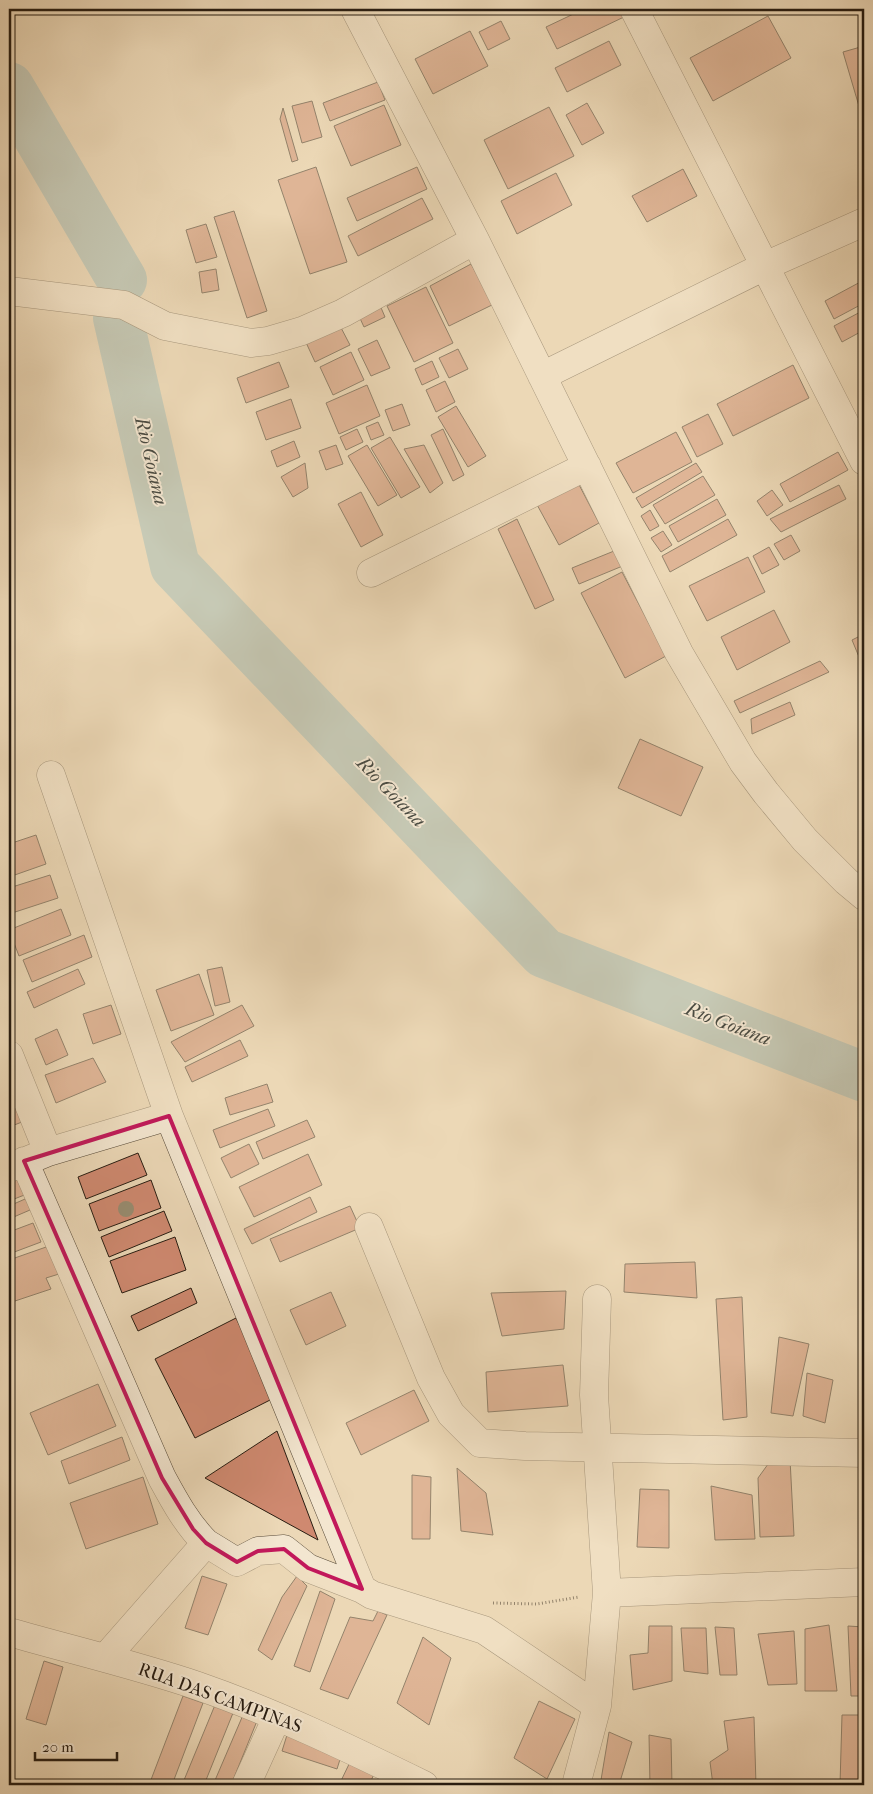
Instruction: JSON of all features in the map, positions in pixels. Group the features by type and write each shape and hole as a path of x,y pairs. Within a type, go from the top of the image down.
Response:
{"street":[{"path":"355,9 475,240 679,653 743,762 805,840 846,881 864,896"},
{"path":"634,9 864,462"},
{"path":"542,376 765,266 864,222"},
{"path":"9,291 124,305 165,326 251,343 268,341 302,331 343,313 475,240"},
{"path":"371,573 587,466"},
{"path":"51,775 170,1116 362,1589"},
{"path":"9,1054 27,1160 162,1478 182,1514 193,1529 206,1543 237,1562 258,1551 284,1549 308,1568 362,1589 372,1595 484,1630 597,1706"},
{"path":"27,1160 170,1116"},
{"path":"369,1228 431,1378 451,1414 480,1443 525,1446 864,1452"},
{"path":"576,1785 597,1706 607,1593 594,1395 597,1300"},
{"path":"105,1658 206,1543"},
{"path":"607,1593 864,1582"},
{"name":"RUA DAS CAMPINAS","path":"9,1632 148,1670 200,1687 333,1740 424,1785"},
{"path":"246,1785 277,1717"}],"path":[{"path":"489,1602 537,1604 607,1593"}],"highlighted area":[{"path":"169,1116 362,1589 308,1568 284,1549 258,1551 237,1562 206,1543 193,1529 162,1478 24,1161"}],"building":[{"path":"584,9 623,9 626,16 557,49 546,27"},
{"path":"768,16 791,58 713,101 690,58"},
{"path":"501,21 510,39 488,50 479,32"},
{"path":"470,31 488,66 433,94 415,59"},
{"path":"609,41 621,65 567,92 555,68"},
{"path":"864,46 864,110 861,113 843,52"},
{"path":"378,82 385,100 330,121 323,103"},
{"path":"312,101 322,137 302,143 292,106"},
{"path":"587,103 604,133 582,145 566,115"},
{"path":"384,105 401,145 351,166 334,126"},
{"path":"549,107 574,156 508,189 484,140"},
{"path":"283,108 298,160 292,162 280,119"},
{"path":"316,167 347,262 310,274 278,180"},
{"path":"417,167 427,189 357,221 347,198"},
{"path":"683,169 697,196 647,222 632,196"},
{"path":"556,173 572,205 517,234 501,201"},
{"path":"422,198 433,219 358,256 348,236"},
{"path":"234,211 267,311 247,318 214,217"},
{"path":"206,224 217,257 196,263 186,230"},
{"path":"471,264 494,304 449,326 430,286"},
{"path":"216,269 219,290 202,293 199,272"},
{"path":"864,280 864,303 834,319 825,301"},
{"path":"426,287 453,343 414,362 387,306"},
{"path":"379,303 385,317 364,327 358,314"},
{"path":"864,310 864,330 842,342 834,326"},
{"path":"337,320 350,345 315,362 303,336"},
{"path":"377,340 390,368 371,376 358,349"},
{"path":"458,349 468,369 449,378 439,358"},
{"path":"351,352 364,380 333,395 320,367"},
{"path":"432,361 439,377 422,385 415,369"},
{"path":"279,362 289,387 246,403 237,378"},
{"path":"793,365 809,398 733,436 717,404"},
{"path":"445,381 455,402 436,412 426,390"},
{"path":"367,385 380,416 339,434 326,403"},
{"path":"291,399 301,428 266,440 256,412"},
{"path":"402,404 410,425 393,431 385,410"},
{"path":"456,406 486,456 468,467 438,417"},
{"path":"708,414 723,444 697,457 682,427"},
{"path":"378,422 384,435 371,440 366,427"},
{"path":"357,429 363,442 346,450 340,437"},
{"path":"443,429 464,475 453,481 431,435"},
{"path":"676,432 692,462 633,493 616,463"},
{"path":"390,437 420,487 401,498 371,448"},
{"path":"294,441 300,457 277,467 271,451"},
{"path":"336,445 343,464 326,470 319,451"},
{"path":"367,445 397,495 378,506 348,456"},
{"path":"424,445 443,483 430,493 404,449"},
{"path":"838,452 848,470 790,502 780,484"},
{"path":"305,463 308,488 293,497 281,477"},
{"path":"696,463 702,472 642,508 636,498"},
{"path":"703,476 715,495 665,524 653,505"},
{"path":"576,479 599,523 559,545 535,501"},
{"path":"839,485 846,499 781,532 770,519"},
{"path":"772,490 783,505 767,516 757,501"},
{"path":"361,492 383,535 361,547 338,504"},
{"path":"717,499 726,515 678,542 669,526"},
{"path":"650,510 659,526 650,531 641,516"},
{"path":"517,519 554,600 535,609 498,529"},
{"path":"728,519 737,535 670,572 662,556"},
{"path":"663,531 672,545 661,552 651,538"},
{"path":"791,535 800,551 784,560 774,544"},
{"path":"769,547 779,565 762,574 753,556"},
{"path":"619,549 625,565 579,584 572,568"},
{"path":"748,557 765,592 707,621 689,586"},
{"path":"622,572 666,656 625,678 581,593"},
{"path":"774,610 790,642 737,670 721,637"},
{"path":"864,634 864,669 852,640"},
{"path":"820,661 829,672 740,713 734,701"},
{"path":"790,702 795,715 752,734 751,719"},
{"path":"640,739 703,767 681,816 618,788"},
{"path":"36,835 46,864 9,877 9,844"},
{"path":"50,875 58,898 9,914 9,888"},
{"path":"61,909 71,935 19,956 9,930"},
{"path":"84,935 92,957 32,982 23,960"},
{"path":"222,967 230,1002 215,1006 207,970"},
{"path":"78,969 85,984 34,1008 27,992"},
{"path":"199,974 214,1015 171,1031 156,990"},
{"path":"111,1005 121,1034 93,1044 83,1014"},
{"path":"242,1005 254,1026 185,1062 171,1042"},
{"path":"57,1029 68,1055 46,1065 35,1039"},
{"path":"240,1040 248,1056 192,1082 185,1067"},
{"path":"93,1058 106,1082 56,1103 45,1075"},
{"path":"267,1084 273,1102 230,1115 225,1098"},
{"path":"9,1088 22,1122 9,1127"},
{"path":"268,1109 275,1126 220,1148 213,1130"},
{"path":"307,1120 315,1137 263,1159 256,1142"},
{"path":"249,1144 259,1164 231,1178 221,1158"},
{"path":"138,1153 147,1175 86,1199 78,1177"},
{"path":"308,1154 322,1185 254,1217 239,1187"},
{"path":"19,1172 27,1194 9,1201 9,1176"},
{"path":"151,1180 161,1208 99,1231 89,1204"},
{"path":"32,1196 37,1207 9,1219 9,1206"},
{"path":"310,1197 317,1212 252,1244 244,1229"},
{"path":"350,1206 360,1228 280,1262 270,1239"},
{"path":"164,1211 172,1231 109,1257 101,1237"},
{"path":"33,1223 41,1242 9,1254 9,1232"},
{"path":"175,1237 186,1270 122,1293 110,1261"},
{"path":"49,1246 59,1274 46,1278 51,1289 9,1303 9,1260"},
{"path":"695,1262 697,1298 624,1292 625,1264"},
{"path":"191,1288 197,1303 138,1331 131,1316"},
{"path":"566,1291 564,1329 502,1336 491,1293"},
{"path":"331,1292 346,1326 306,1345 290,1310"},
{"path":"742,1297 747,1417 723,1420 716,1299"},
{"path":"236,1318 276,1397 195,1438 155,1359"},
{"path":"779,1337 809,1344 793,1416 771,1413"},
{"path":"563,1365 568,1406 488,1412 486,1372"},
{"path":"807,1373 833,1380 825,1423 803,1416"},
{"path":"98,1384 116,1426 48,1455 30,1413"},
{"path":"414,1390 429,1421 361,1455 346,1423"},
{"path":"277,1431 318,1540 205,1478"},
{"path":"122,1437 130,1460 69,1484 61,1461"},
{"path":"790,1459 794,1536 760,1537 758,1478 771,1460"},
{"path":"457,1468 486,1493 493,1535 461,1531"},
{"path":"412,1475 431,1477 430,1539 412,1539"},
{"path":"143,1477 158,1524 86,1549 70,1503"},
{"path":"711,1486 752,1495 755,1539 715,1540"},
{"path":"640,1489 669,1490 669,1548 637,1547"},
{"path":"202,1576 227,1584 208,1635 185,1628"},
{"path":"297,1576 307,1586 272,1660 258,1650 282,1597"},
{"path":"320,1591 335,1599 310,1672 294,1666"},
{"path":"378,1611 387,1615 348,1699 320,1689 350,1617 373,1621"},
{"path":"829,1625 837,1691 805,1691 805,1629"},
{"path":"649,1626 672,1626 672,1681 633,1690 630,1655 648,1653"},
{"path":"848,1626 864,1627 864,1696 851,1696"},
{"path":"715,1627 734,1628 737,1675 720,1675"},
{"path":"681,1628 706,1628 708,1674 684,1671"},
{"path":"794,1631 797,1684 768,1685 758,1634"},
{"path":"423,1637 451,1658 429,1725 397,1703"},
{"path":"44,1661 63,1667 46,1725 26,1719"},
{"path":"183,1696 203,1703 172,1785 149,1785"},
{"path":"539,1701 575,1719 547,1779 514,1758"},
{"path":"215,1705 233,1713 204,1785 182,1785"},
{"path":"243,1715 257,1721 231,1785 213,1785"},
{"path":"842,1715 864,1715 864,1785 840,1785"},
{"path":"754,1717 756,1785 713,1785 710,1762 728,1750 724,1721"},
{"path":"609,1732 632,1742 619,1785 601,1780"},
{"path":"287,1735 342,1753 337,1769 282,1751"},
{"path":"649,1735 671,1739 672,1785 650,1785"},
{"path":"351,1760 375,1772 369,1785 339,1785"}],"waterway":[{"name":"Rio Goiana","path":"9,87 122,280"},
{"name":"Rio Goiana","path":"118,318 175,566 544,953 864,1077"}]}
